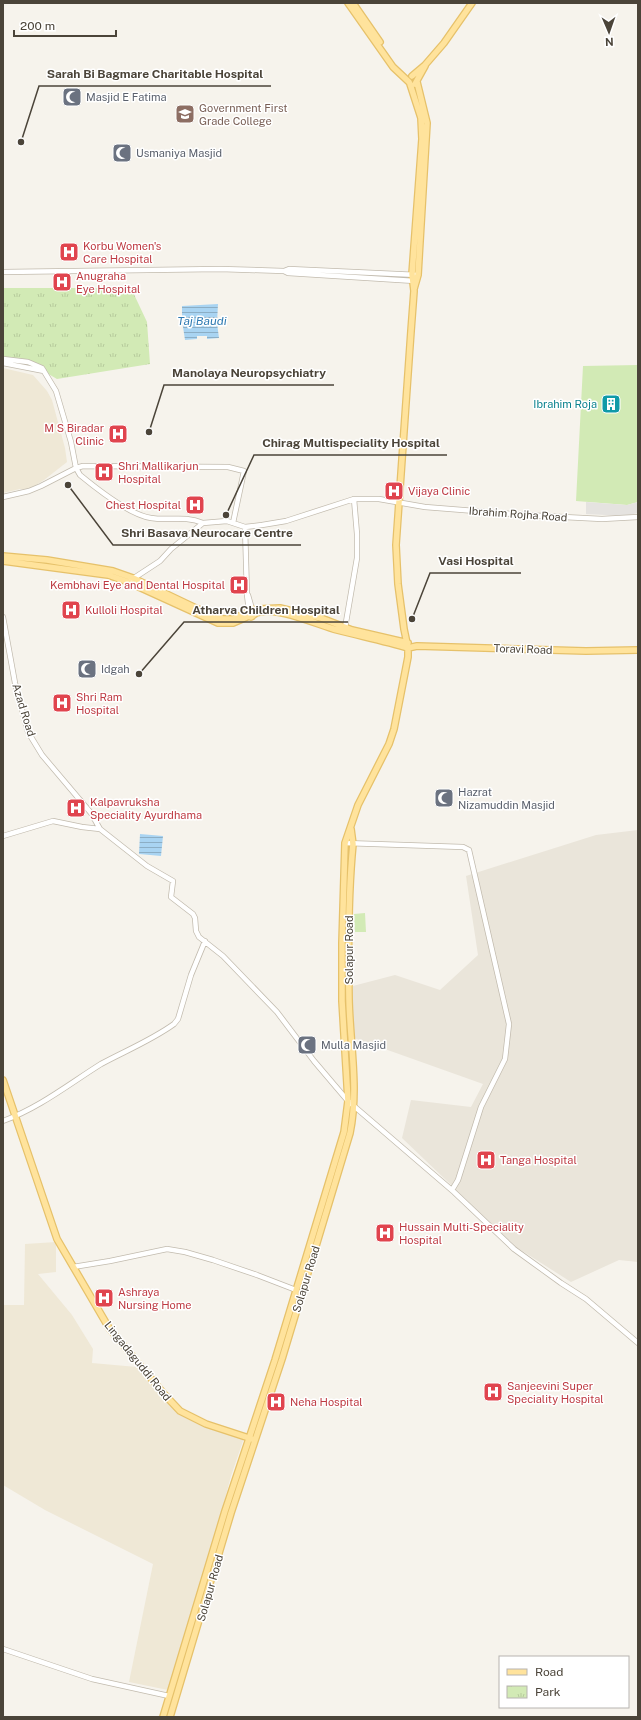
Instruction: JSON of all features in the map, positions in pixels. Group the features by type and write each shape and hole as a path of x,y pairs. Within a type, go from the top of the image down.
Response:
{"main road":[{"path":"348,3 393,67 412,80"},
{"path":"353,3 394,64 412,80 421,118 421,179 396,531 396,560 401,611 408,646"},
{"path":"412,80 444,43 472,3"},
{"path":"3,556 97,568 130,580 171,603 218,623 233,624 251,612 280,608 321,618 345,628 408,646"},
{"path":"3,560 86,571 130,580"},
{"path":"251,612 284,614 310,620 334,629 408,646"},
{"name":"Toravi Road","path":"408,646 586,651 638,650"},
{"name":"Solapur Road","path":"163,1717 225,1511 250,1438 344,1132 348,1101 342,1001 345,843 358,804 389,744 394,729 408,646"},
{"name":"Toravi Road","path":"629,650 638,646"},
{"name":"Solapur Road","path":"170,1717 231,1513 256,1440 350,1133 355,1106 349,1000 348,943 353,844 351,827"},
{"name":"Lingadaguddi Road","path":"3,1080 53,1230 108,1328 180,1411 206,1424 256,1440"}],"street":[{"path":"3,272 220,269 415,278"},
{"path":"3,359 28,362 44,370 56,391 71,442 76,468 80,475 135,514 153,519 190,519 204,523 227,521 245,527 247,592 251,612"},
{"path":"3,363 44,370"},
{"path":"3,497 35,489 76,468 83,466 228,467 244,471 233,523"},
{"path":"345,628 357,558 357,534 354,499"},
{"name":"Ibrahim Rojha Road","path":"245,527 286,521 354,499 379,499 425,507 524,515 602,519 638,517"},
{"path":"130,580 160,561 171,549 204,523"},
{"name":"Azad Road","path":"3,618 15,683 28,732 42,756 91,813 100,829"},
{"path":"3,836 52,821 100,829 147,866 173,881 171,897 193,914 197,934 223,956 277,1012 314,1061 348,1101 452,1190 514,1248 562,1284 586,1299 638,1343"},
{"path":"345,843 463,847 469,850 509,1032 505,1059 481,1107 458,1180 452,1190"},
{"path":"3,1121 16,1117 43,1102 107,1061 174,1024 178,1019 191,975 205,941"},
{"path":"73,1267 167,1249 185,1252 213,1260 296,1290"},
{"path":"3,1648 92,1679 170,1696"}],"shaded area":[{"path":"3,368 33,375 47,391 52,400 65,448 67,462 44,480 28,490 20,489 3,493"},
{"path":"586,502 627,505 638,502 638,513 625,516 586,514"},
{"path":"638,830 638,1262 619,1260 571,1282 516,1247 402,1138 411,1100 471,1107 483,1084 354,1038 349,987 395,975 440,990 478,955 466,876 596,835"},
{"path":"56,1242 56,1272 38,1274 72,1315 93,1349 92,1363 137,1367 177,1413 204,1426 244,1438 231,1476 205,1574 168,1690 129,1682 153,1564 45,1510 3,1485 3,1305 24,1305 25,1244"}],"green space":[{"path":"3,288 131,288 147,322 150,364 57,379 38,368 3,361"},
{"path":"638,365 638,502 627,505 576,501 583,366"},
{"path":"365,913 366,932 355,932 354,914"}],"water":[{"name":"Taj Baudi","path":"218,304 217,323 219,338 207,339 207,336 197,336 197,339 185,340 182,320 182,306"},
{"path":"140,834 163,836 161,856 139,854"}],"place":[{"name":"Masjid E Fatima","path":"72,97"},
{"name":"Government First Grade College","path":"185,114"},
{"name":"Sarah Bi Bagmare Charitable Hospital","path":"21,142"},
{"name":"Usmaniya Masjid","path":"122,153"},
{"name":"Korbu Women's Care Hospital","path":"69,252"},
{"name":"Anugraha Eye Hospital","path":"62,282"},
{"name":"Ibrahim Roja","path":"611,404"},
{"name":"Manolaya Neuropsychiatry","path":"149,432"},
{"name":"M S Biradar Clinic","path":"118,434"},
{"name":"Shri Mallikarjun Hospital","path":"104,472"},
{"name":"Shri Basava Neurocare Centre","path":"68,485"},
{"name":"Vijaya Clinic","path":"394,491"},
{"name":"Chest Hospital","path":"195,505"},
{"name":"Chirag Multispeciality Hospital","path":"226,515"},
{"name":"Kembhavi Eye and Dental Hospital","path":"239,585"},
{"name":"Kulloli Hospital","path":"71,610"},
{"name":"Vasi Hospital","path":"412,619"},
{"name":"Idgah","path":"87,669"},
{"name":"Atharva Children Hospital","path":"139,674"},
{"name":"Shri Ram Hospital","path":"62,703"},
{"name":"Hazrat Nizamuddin Masjid","path":"444,798"},
{"name":"Kalpavruksha Speciality Ayurdhama","path":"76,808"},
{"name":"Mulla Masjid","path":"307,1045"},
{"name":"Tanga Hospital","path":"486,1160"},
{"name":"Hussain Multi-Speciality Hospital","path":"385,1233"},
{"name":"Ashraya Nursing Home","path":"104,1298"},
{"name":"Sanjeevini Super Speciality Hospital","path":"493,1392"},
{"name":"Neha Hospital","path":"276,1402"}]}
